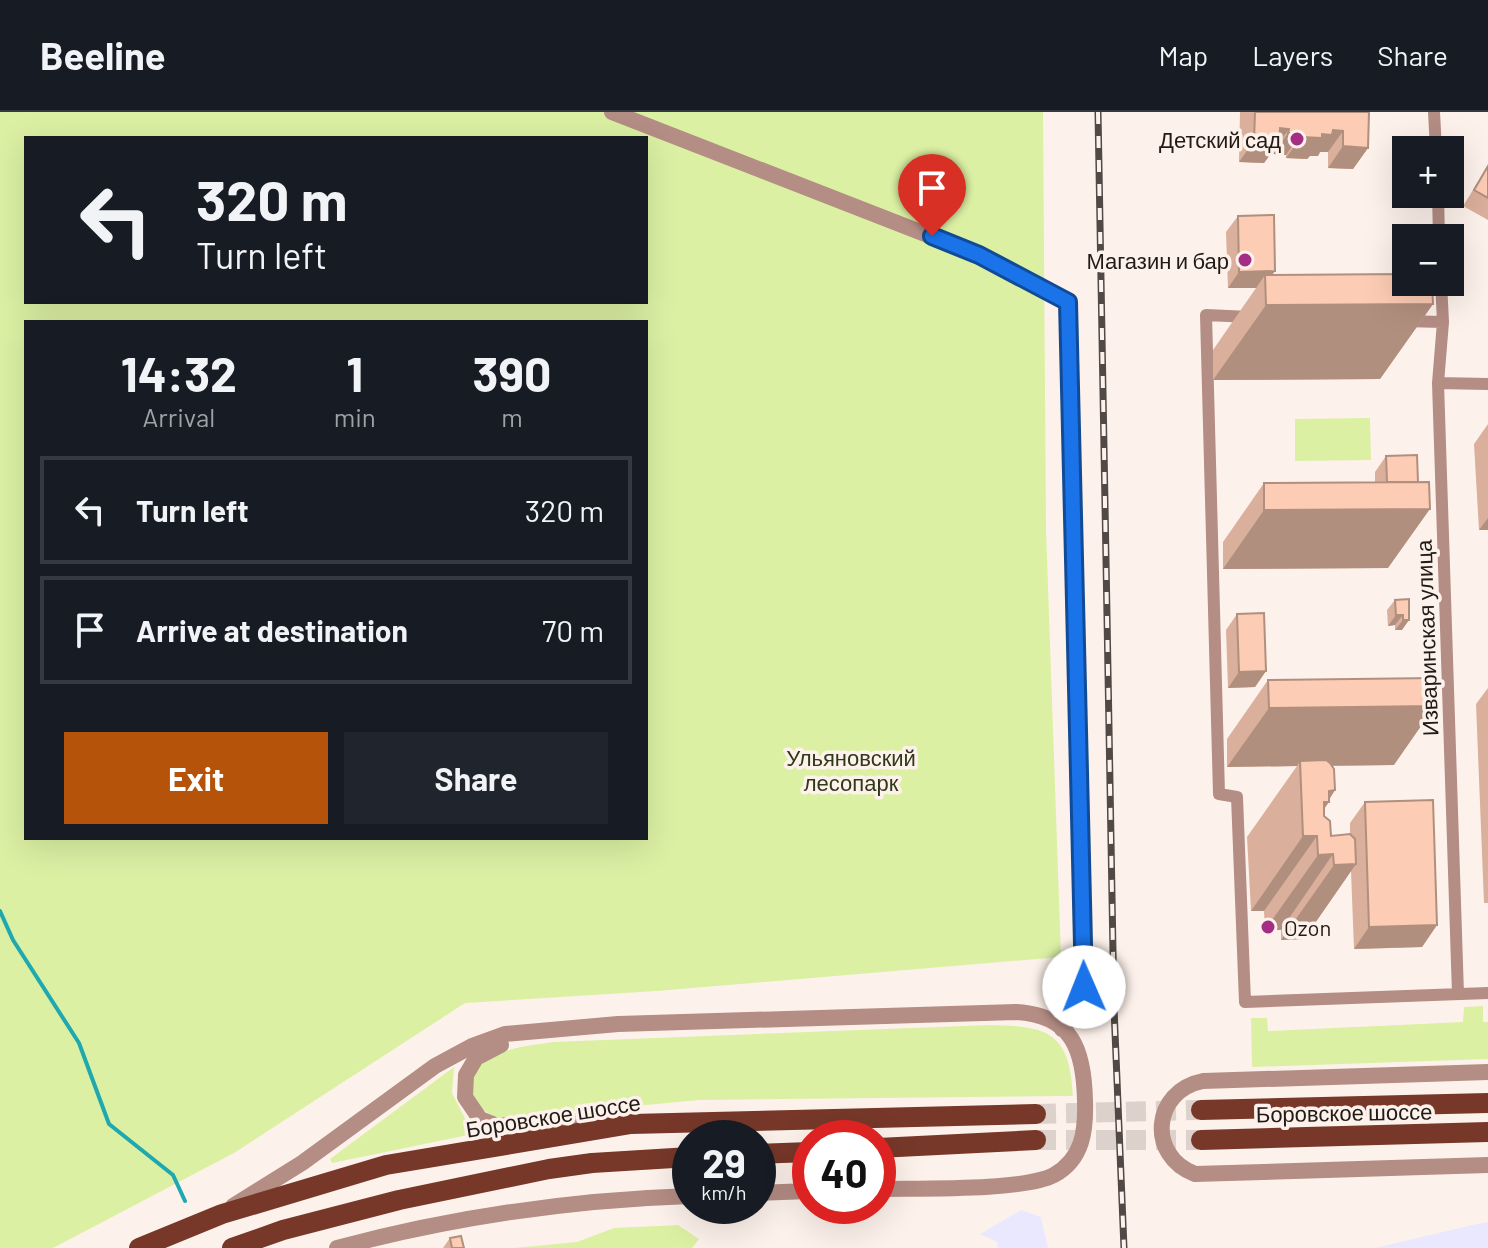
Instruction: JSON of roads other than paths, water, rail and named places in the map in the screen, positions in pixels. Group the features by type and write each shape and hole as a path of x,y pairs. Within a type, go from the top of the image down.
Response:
{"main road":[{"name":"Боровское шоссе","path":"1201,1110 1488,1103"},
{"name":"Боровское шоссе","path":"139,1248 222,1214 386,1165 631,1124 1036,1114"},
{"name":"Боровское шоссе","path":"1201,1140 1488,1132"},
{"path":"896,1147 1036,1140"},
{"path":"232,1248 283,1230 384,1203 519,1175 592,1163 672,1158"}],"street":[{"path":"612,112 979,255 1068,302 1084,987 1081,1006 1062,1029"},
{"path":"1434,112 1435,136"},
{"name":"Изваринская улица","path":"1442,296 1443,322 1438,383 1458,994"},
{"path":"1269,317 1206,315 1219,794 1237,797 1245,1002 1488,993"},
{"path":"1395,321 1443,322"},
{"path":"1438,383 1488,384"},
{"path":"222,1214 302,1163 420,1075 454,1054 505,1034 618,1024 1016,1012 1035,1014 1062,1029 1073,1040 1083,1063 1086,1113 1081,1145 1064,1168 1032,1183 896,1188"},
{"path":"546,1029 485,1052 472,1062 466,1075 464,1092 468,1104 480,1119 497,1126 575,1120 631,1124"},
{"path":"1488,1072 1203,1081 1185,1086 1174,1095 1164,1114 1163,1127 1168,1153 1183,1169 1195,1174 1488,1165"},
{"path":"337,1248 508,1212 581,1202 672,1197"}],"waterway":[{"path":"0,911 13,940 79,1043 109,1124 173,1175 185,1201"}],"tunnel":[{"path":"1036,1114 1201,1110"},
{"path":"1036,1140 1201,1140"}],"railway":[{"path":"1098,112 1114,1008 1124,1248"}],"place":[{"name":"Детский сад","path":"1297,139"},
{"name":"Магазин и бар","path":"1245,260"},
{"name":"Ozon","path":"1268,927"}],"park label":[{"name":"Ульяновский лесопарк","path":"851,770"}]}
